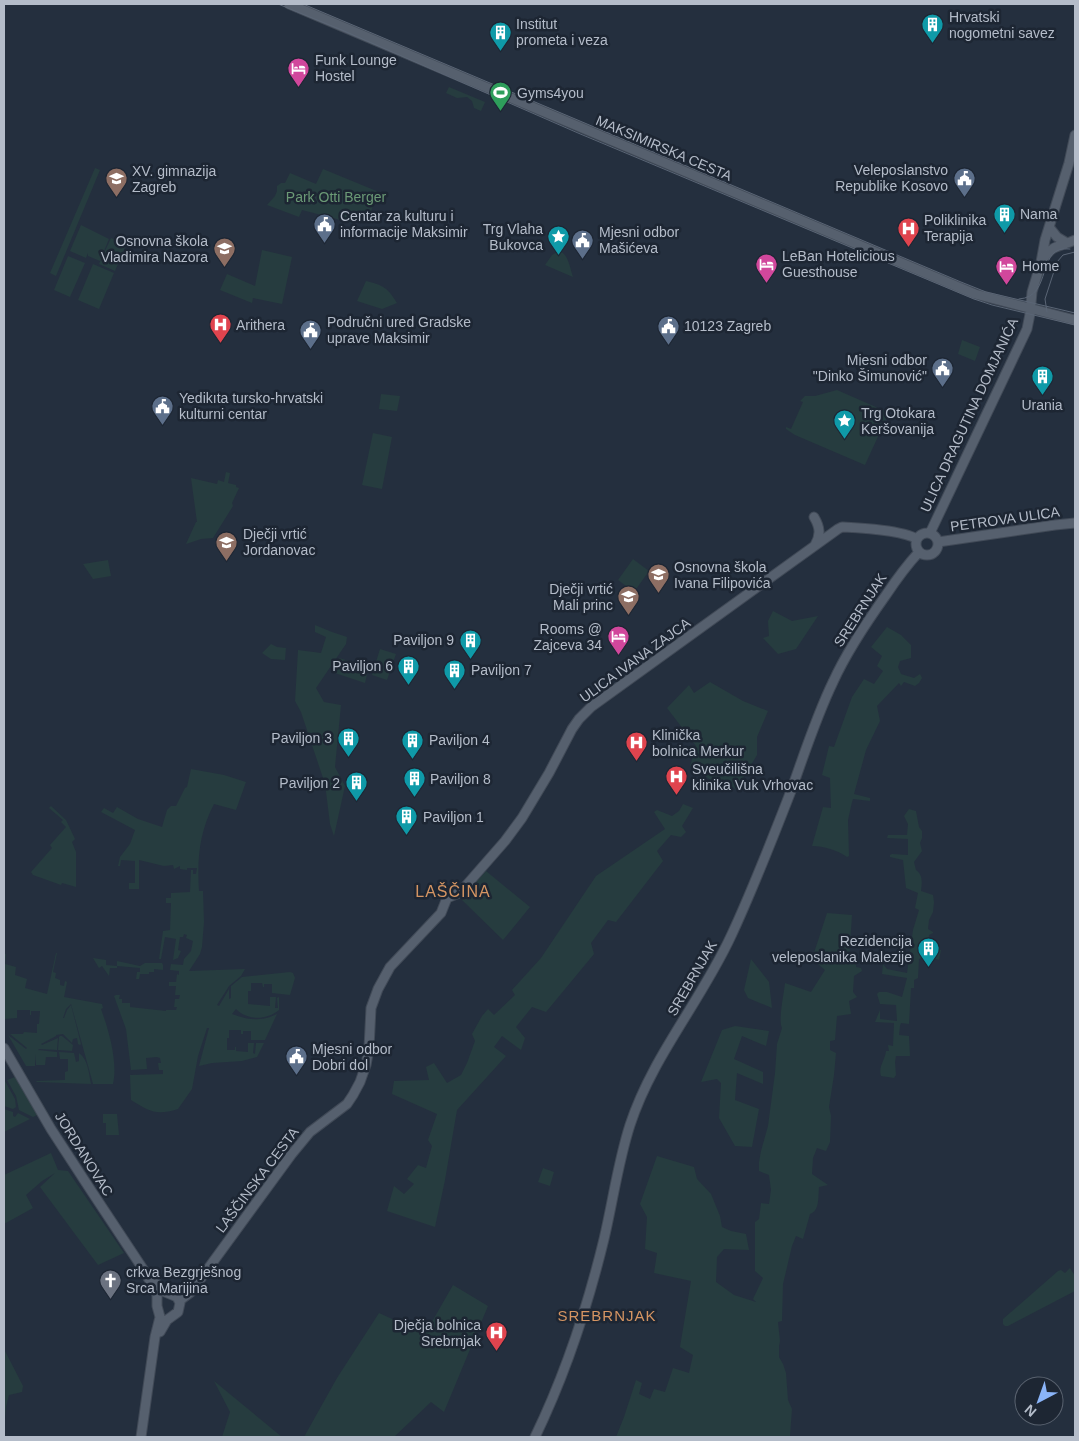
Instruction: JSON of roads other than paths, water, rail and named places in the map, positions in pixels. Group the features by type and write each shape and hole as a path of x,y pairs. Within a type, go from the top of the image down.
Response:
{"main road":[{"name":"MAKSIMIRSKA CESTA","path":"289,4 955,286 982,296 1075,320"},
{"name":"ULICA DRAGUTINA DOMJANIĆA","path":"930,533 1026,332 1031,309 1032,292 1045,240 1072,162 1075,136"},
{"path":"1049,227 1057,236 1071,242"},
{"path":"1041,262 1058,245 1071,242"},
{"path":"813,548 819,534 818,525 814,517"},
{"name":"PETROVA ULICA","path":"938,542 1055,524 1075,523"},
{"name":"ULICA IVANA ZAJCA","path":"447,898 463,889 505,841 530,804 572,729 591,707 842,527 878,530 917,539"},
{"path":"923,533 930,533 935,536 938,542 937,550 927,556 919,552 916,546 917,539 923,533"},
{"name":"SREBRNJAK","path":"535,1437 568,1358 593,1280 625,1142 635,1110 651,1077 731,937 764,860 826,697 842,664 872,614 898,577 919,552"},
{"name":"LAŠČINSKA CESTA","path":"180,1301 191,1292 291,1155 310,1132 347,1104 353,1096 365,1069 369,1048 372,1008 381,983 390,967 400,955 441,913 447,898"},
{"name":"JORDANOVAC","path":"4,1048 74,1166 145,1272 154,1288 158,1301"},
{"name":"JORDANOVAC","path":"145,1272 168,1294"},
{"path":"141,1437 154,1344 160,1320 157,1306 158,1301 162,1296 174,1295 180,1301 180,1309 163,1325 154,1344"},
{"path":"159,1311 164,1315 172,1316"}],"tram line":[{"path":"278,4 578,133 974,299 1075,325"},
{"path":"303,4 961,282 986,292 1075,313"},
{"path":"1019,299 1030,296 1037,290 1052,254 1059,250 1070,249"},
{"path":"1047,312 1045,299 1057,262 1063,255 1075,252"}],"place":[{"name":"Hrvatski nogometni savez","path":"933,44"},
{"name":"Institut prometa i veza","path":"500,51"},
{"name":"Funk Lounge Hostel","path":"299,87"},
{"name":"Gyms4you","path":"501,112"},
{"name":"Veleposlanstvo Republike Kosovo","path":"964,197"},
{"name":"XV. gimnazija Zagreb","path":"116,198"},
{"name":"Nama","path":"1004,233"},
{"name":"Centar za kulturu i informacije Maksimir","path":"324,243"},
{"name":"Poliklinika Terapija","path":"908,247"},
{"name":"Trg Vlaha Bukovca","path":"559,256"},
{"name":"Mjesni odbor Mašićeva","path":"583,259"},
{"name":"Osnovna škola Vladimira Nazora","path":"224,268"},
{"name":"LeBan Hotelicious Guesthouse","path":"766,283"},
{"name":"Home","path":"1006,285"},
{"name":"Arithera","path":"220,344"},
{"name":"10123 Zagreb","path":"668,345"},
{"name":"Područni ured Gradske uprave Maksimir","path":"311,349"},
{"name":"Mjesni odbor \"Dinko Šimunović\"","path":"943,387"},
{"name":"Urania","path":"1042,396"},
{"name":"Yedikıta tursko-hrvatski kulturni centar","path":"163,425"},
{"name":"Trg Otokara Keršovanija","path":"845,440"},
{"name":"Dječji vrtić Jordanovac","path":"227,561"},
{"name":"Osnovna škola Ivana Filipovića","path":"658,594"},
{"name":"Dječji vrtić Mali princ","path":"629,616"},
{"name":"Rooms @ Zajceva 34","path":"618,656"},
{"name":"Paviljon 9","path":"470,659"},
{"name":"Paviljon 6","path":"409,685"},
{"name":"Paviljon 7","path":"455,689"},
{"name":"Paviljon 3","path":"348,757"},
{"name":"Paviljon 4","path":"413,759"},
{"name":"Klinička bolnica Merkur","path":"636,762"},
{"name":"Sveučilišna klinika Vuk Vrhovac","path":"676,796"},
{"name":"Paviljon 8","path":"414,798"},
{"name":"Paviljon 2","path":"356,802"},
{"name":"Paviljon 1","path":"407,836"},
{"name":"Rezidencija veleposlanika Malezije","path":"928,968"},
{"name":"Mjesni odbor Dobri dol","path":"296,1076"},
{"name":"crkva Bezgrješnog Srca Marijina","path":"110,1299"},
{"name":"Dječja bolnica Srebrnjak","path":"497,1352"}],"district":[{"name":"LAŠČINA","path":"453,891"},
{"name":"SREBRNJAK","path":"607,1316"}],"park label":[{"name":"Park Otti Berger","path":"336,197"}]}
